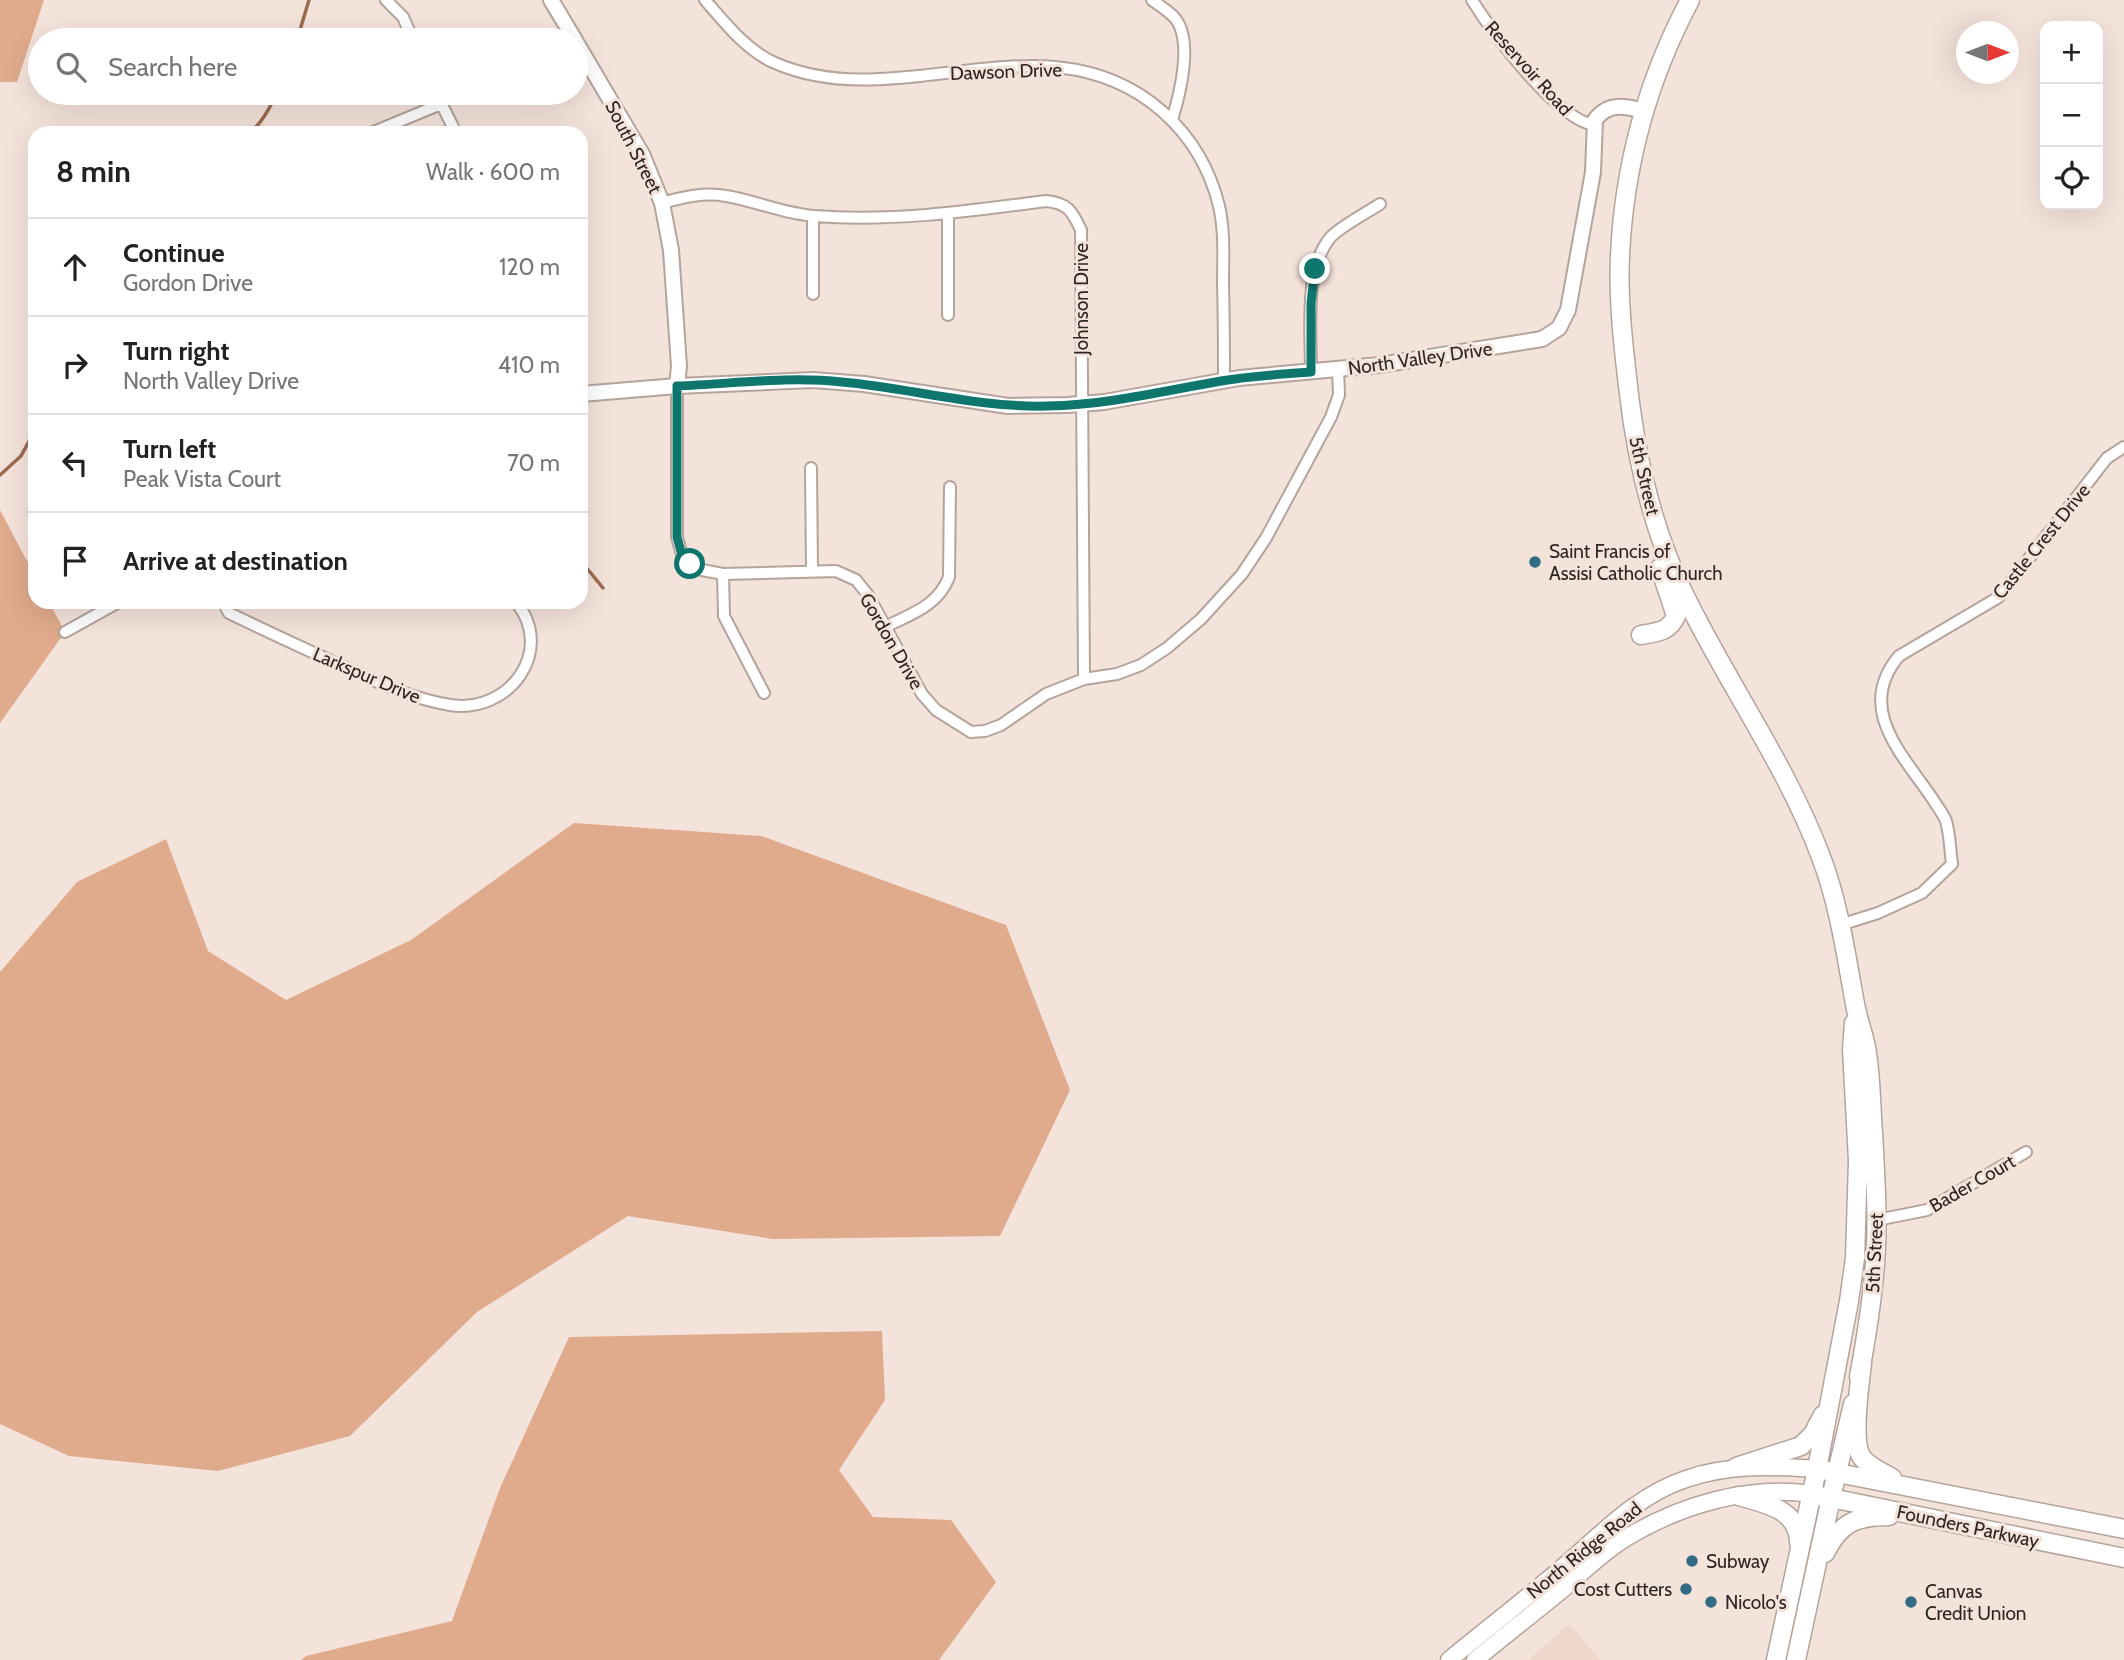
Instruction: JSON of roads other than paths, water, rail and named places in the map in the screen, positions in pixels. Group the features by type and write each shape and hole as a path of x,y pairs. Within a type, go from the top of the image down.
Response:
{"main road":[{"name":"5th Street","path":"1689,0 1668,45 1644,111 1624,210 1620,291 1631,412 1643,479 1674,572 1798,802 1822,859 1840,925 1867,1051 1877,1220 1873,1283 1857,1388 1796,1660"},
{"path":"1641,635 1663,631 1672,626 1676,616 1659,566 1656,523"},
{"name":"5th Street","path":"1797,1569 1832,1400 1849,1301 1856,1227 1858,1161 1852,1049 1855,1005"},
{"path":"1854,1079 1866,1131 1869,1209 1872,1218 1877,1220"},
{"path":"1856,1227 1863,1234 1866,1253 1857,1388"},
{"path":"1862,1363 1856,1428 1860,1455 1873,1468 1914,1488"},
{"path":"1736,1467 1801,1446 1813,1434 1832,1400"},
{"name":"North Ridge Road","path":"1449,1660 1622,1516 1648,1498 1685,1479 1736,1467 1817,1469"},
{"name":"Founders Parkway","path":"1817,1469 2124,1528"},
{"name":"North Ridge Road","path":"1475,1660 1626,1538 1689,1508 1739,1496 1774,1492 1811,1494"},
{"name":"Founders Parkway","path":"1811,1494 2124,1558"},
{"path":"1739,1496 1780,1510 1793,1519 1800,1540 1797,1569 1776,1660"},
{"path":"1813,1577 1837,1532 1854,1521 1879,1516 1934,1520"}],"street":[{"path":"386,0 403,17 408,28"},
{"name":"South Street","path":"551,0 567,28"},
{"name":"Dawson Drive","path":"705,0 754,51 776,64 798,71 839,78 881,80 968,69 1072,69 1107,77 1152,102 1172,120 1198,153 1219,205 1223,246 1224,380"},
{"path":"1152,0 1175,18 1183,37 1184,69 1172,120"},
{"name":"Reservoir Road","path":"1472,0 1495,34 1550,96 1578,121 1594,125"},
{"name":"South Street","path":"588,63 642,154 663,203 671,250 679,366 677,386"},
{"path":"384,126 425,105"},
{"path":"442,105 452,126"},
{"path":"1594,125 1598,116 1611,107 1628,106 1644,111"},
{"name":"North Valley Drive","path":"588,393 779,380 826,380 890,387 1008,406 1082,404 1116,401 1224,380 1338,369 1542,339 1559,328 1568,310 1593,172 1594,125"},
{"name":"Johnson Drive","path":"663,203 699,195 725,196 777,210 813,216 867,218 948,214 1046,201 1061,202 1073,213 1081,230 1084,679"},
{"path":"1311,372 1311,303 1315,269 1330,237 1380,204"},
{"path":"948,214 948,316"},
{"path":"813,216 813,294"},
{"name":"Gordon Drive","path":"677,386 677,537 682,555 690,564 702,570 723,574 836,571 856,580 868,595 922,694 936,710 971,732 985,731 1001,725 1046,694 1084,679 1117,674 1149,659 1201,619 1242,574 1266,538 1331,417 1339,395 1338,369"},
{"name":"Castle Crest Drive","path":"1840,925 1878,913 1922,893 1952,864 1946,820 1884,723 1882,687 1890,667 1899,656 1999,597 2107,458 2124,447"},
{"path":"811,468 812,571"},
{"path":"885,627 932,603 944,590 949,577 950,488"},
{"path":"723,574 724,616 764,693"},
{"path":"65,632 105,609"},
{"name":"Larkspur Drive","path":"227,609 229,613 410,697 453,705 491,700 501,695 519,678 528,660 531,637 521,609"},
{"name":"Bader Court","path":"1877,1220 1927,1210 2026,1152"}],"waterway":[{"path":"301,28 309,0"},
{"path":"256,126 271,105"},
{"path":"0,475 21,456 28,443"},
{"path":"588,570 603,588"}],"place":[{"name":"Saint Francis of Assisi Catholic Church","path":"1535,562"},
{"name":"Subway","path":"1692,1561"},
{"name":"Cost Cutters","path":"1686,1589"},
{"name":"Nicolo's","path":"1711,1602"},
{"name":"Canvas Credit Union","path":"1911,1602"}]}
